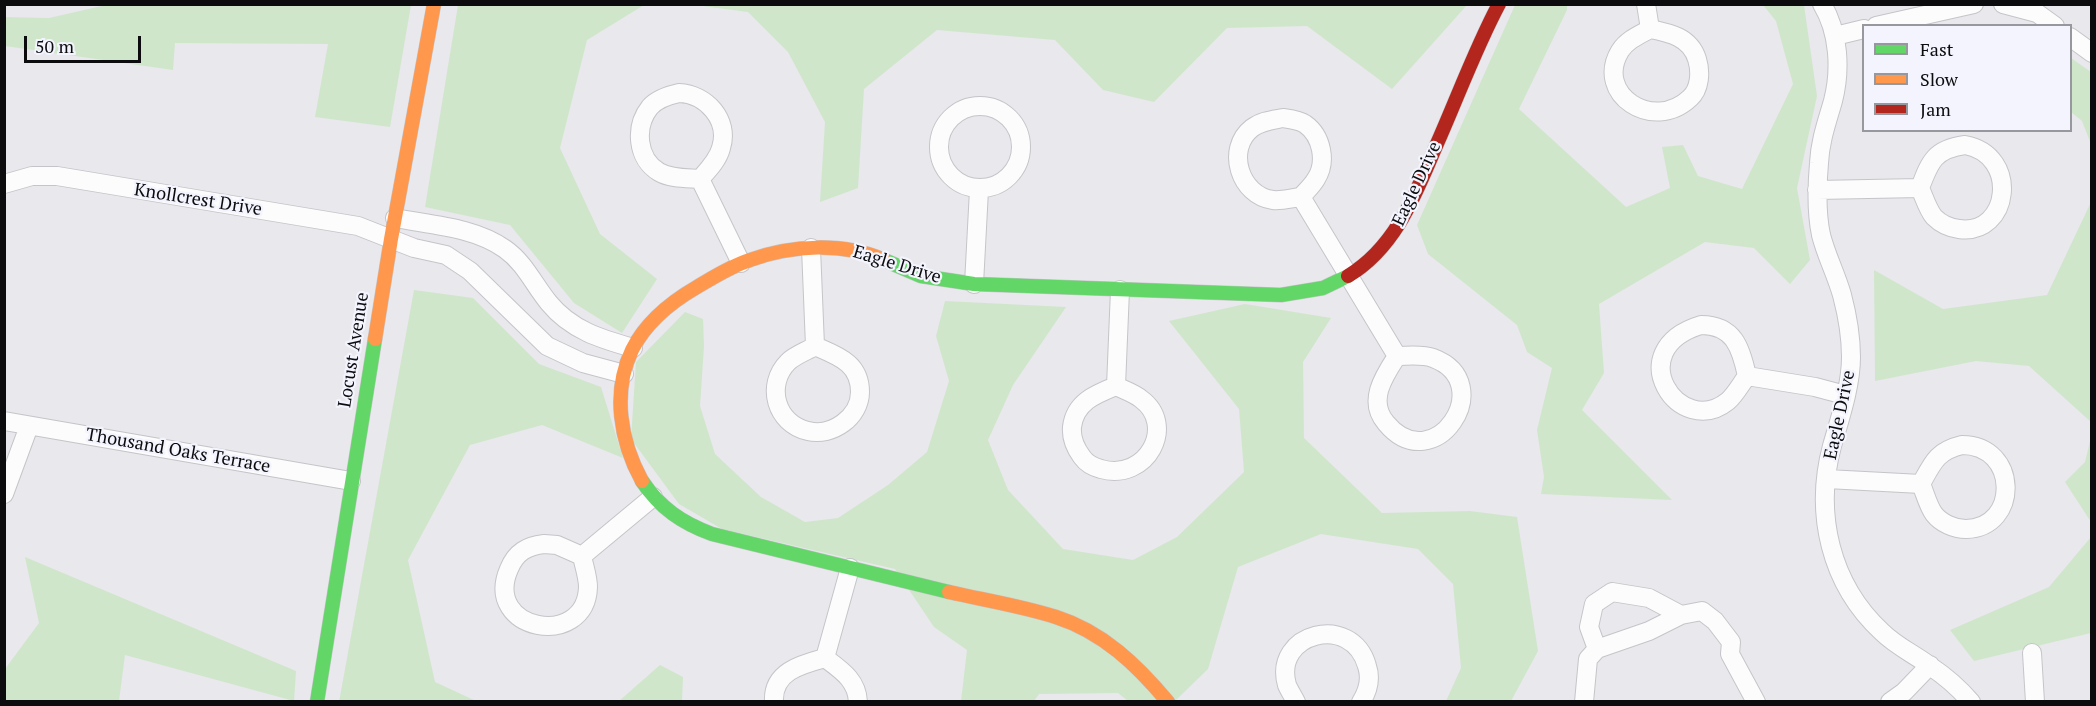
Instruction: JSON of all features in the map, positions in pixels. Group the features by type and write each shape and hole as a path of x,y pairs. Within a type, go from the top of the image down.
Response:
{"street":[{"name":"Locust Avenue","path":"317,702 391,239 434,4"},
{"name":"Eagle Drive","path":"1168,702 1130,658 1103,639 1074,624 1040,612 706,533 674,516 653,497 636,469 624,438 621,416 624,374 633,348 659,314 676,298 741,262 811,248 844,248 870,255 928,278 974,284 1304,294 1328,287 1349,277 1389,241 1408,209 1499,4"},
{"path":"1646,4 1650,29"},
{"name":"Eagle Drive","path":"1822,4 1835,36 1837,60 1835,93 1820,144 1817,190 1821,232 1848,322 1851,358 1827,479 1826,523 1833,558 1846,588 1861,610 1881,632 1930,665 1961,690 1971,702"},
{"path":"1885,24 1974,4"},
{"path":"2003,4 2039,9 2053,24"},
{"path":"1650,29 1673,33 1680,37 1690,46 1699,66 1699,79 1695,93 1678,108 1670,111 1653,113 1640,109 1629,103 1618,89 1615,76 1616,63 1621,50 1629,40 1650,29"},
{"path":"1835,36 1862,29"},
{"path":"2072,39 2091,53"},
{"path":"687,93 700,98 717,113 721,122 722,147 716,159 700,179 668,176 658,172 642,153 641,128 650,107 673,94 687,93"},
{"path":"975,106 990,107 1003,113 1020,135 1022,146 1021,155 1010,176 1004,181 979,190 954,179 943,167 938,156 937,144 946,121 961,111 975,106"},
{"path":"1283,118 1305,124 1316,135 1322,158 1320,168 1316,180 1301,197 1274,200 1264,198 1245,184 1238,167 1239,150 1245,136 1252,128 1266,121 1283,118"},
{"path":"1965,145 1984,152 1993,160 2002,179 2003,188 2001,201 1988,221 1976,228 1965,230 1941,223 1933,216 1920,188 1929,164 1938,154 1951,147 1965,145"},
{"name":"Knollcrest Drive","path":"4,184 32,176 57,176 358,226 414,248 446,255 470,271 547,346 583,363 624,374"},
{"path":"700,179 741,262"},
{"path":"1817,190 1920,188"},
{"path":"974,284 979,190"},
{"path":"1301,197 1396,356"},
{"path":"395,218 469,232 493,241 514,256 531,275 548,302 571,324 585,332 633,348"},
{"path":"811,248 815,346"},
{"path":"1116,386 1120,290"},
{"path":"1701,325 1721,329 1732,337 1740,348 1748,376 1728,401 1705,410 1692,409 1677,402 1670,395 1661,378 1662,364 1668,344 1677,335 1701,325"},
{"path":"815,346 845,359 854,369 859,381 860,395 855,412 846,422 834,429 817,432 806,431 791,423 781,413 775,393 780,371 789,361 815,346"},
{"path":"1396,356 1434,358 1446,364 1454,373 1460,385 1461,402 1458,416 1452,425 1438,436 1424,441 1412,440 1396,433 1384,422 1378,407 1377,395 1396,356"},
{"path":"1748,376 1815,387 1845,395"},
{"path":"1116,386 1141,398 1147,404 1156,423 1157,435 1155,443 1145,458 1131,469 1112,472 1093,467 1084,461 1072,435 1072,424 1081,405 1091,396 1116,386"},
{"name":"Thousand Oaks Terrace","path":"4,421 351,480"},
{"path":"4,494 29,426"},
{"path":"1973,445 1988,451 2000,465 2006,482 2006,495 1994,518 1973,529 1962,529 1944,523 1933,513 1921,484 1935,459 1941,454 1956,446 1973,445"},
{"path":"1827,479 1921,484"},
{"path":"582,556 653,497"},
{"path":"557,545 582,556 588,585 582,608 575,617 549,627 531,623 514,613 504,597 505,578 512,560 521,551 532,546 557,545"},
{"path":"825,658 850,568"},
{"path":"1597,649 1589,627 1594,604 1612,592 1649,598 1680,615"},
{"path":"1584,702 1588,659 1597,649 1649,631 1680,615 1702,611 1715,621 1731,642 1730,654 1756,702"},
{"path":"1296,702 1287,685 1288,659 1300,642 1322,634 1344,637 1356,644 1364,656 1370,680 1361,702"},
{"path":"2032,653 2035,702"},
{"path":"774,702 778,685 785,674 799,664 825,658"},
{"path":"825,658 848,676 854,684 858,702"},
{"path":"1890,702 1904,692 1930,665"}],"green space":[{"path":"1467,4 1392,89 1307,26 1227,28 1154,102 1103,90 1055,40 937,30 864,89 858,188 820,202 825,122 788,52 748,12 695,5"},
{"path":"106,5 411,5 390,127 315,117 328,44 175,43 173,70 5,46 5,17 49,18"},
{"path":"458,5 644,5 587,40 560,148 600,234 657,279 622,333 574,303 510,225 425,207"},
{"path":"1515,5 1567,5 1567,10 1519,109 1626,207 1670,188 1662,147 1683,145 1698,176 1742,189 1793,84 1776,21 1763,5 1804,5 1817,96 1797,188 1810,260 1790,284 1754,248 1705,242 1599,304 1604,373 1582,410 1672,500 1541,494 1544,477 1537,430 1552,368 1527,352 1517,325 1428,254 1417,225"},
{"path":"2072,59 2091,72 2091,144 2082,121 2072,113"},
{"path":"2091,202 2091,422 2029,366 1976,361 1875,381 1874,270 1943,309 2047,295"},
{"path":"414,290 473,298 539,364 601,387 623,458 542,425 470,445 408,560 435,682 476,701 339,702"},
{"path":"945,301 1066,307 1013,385 988,440 1008,490 1063,549 1133,560 1177,537 1244,472 1239,409 1169,321 1245,304 1331,318 1303,362 1304,438 1382,513 1470,511 1517,517 1538,651 1511,701 1446,701 1461,668 1453,584 1418,549 1321,534 1238,567 1208,669 1175,701 1128,701 1118,693 1039,694 1034,701 961,701 967,650 934,627 895,569 722,529 679,504 631,439 636,362 685,312 703,319 704,346 700,406 715,454 761,497 805,522 838,518 888,485 927,452 949,381 936,336"},
{"path":"2091,437 2091,522 2065,482 2085,462"},
{"path":"2091,537 2091,633 1974,661 1950,630 2049,587"},
{"path":"25,557 296,671 294,701 125,655 119,701 5,701 5,669 39,623"},
{"path":"660,665 683,677 682,701 619,701"}],"traffic: fast":[{"path":"884,260 921,276 974,284 1281,295 1323,288 1348,276"},
{"path":"317,702 375,339"},
{"path":"642,481 672,514 712,534 949,592"}],"traffic: slow":[{"path":"375,339 434,4"},
{"path":"642,481 634,466 624,433 621,416 622,383 632,350 644,330 660,314 687,293 723,272 743,262 782,251 834,248 852,250 884,260"},
{"path":"949,592 1043,613 1089,631 1118,651 1168,702"}],"traffic: jam":[{"path":"1348,276 1379,250 1412,201 1474,56 1499,4"}]}
